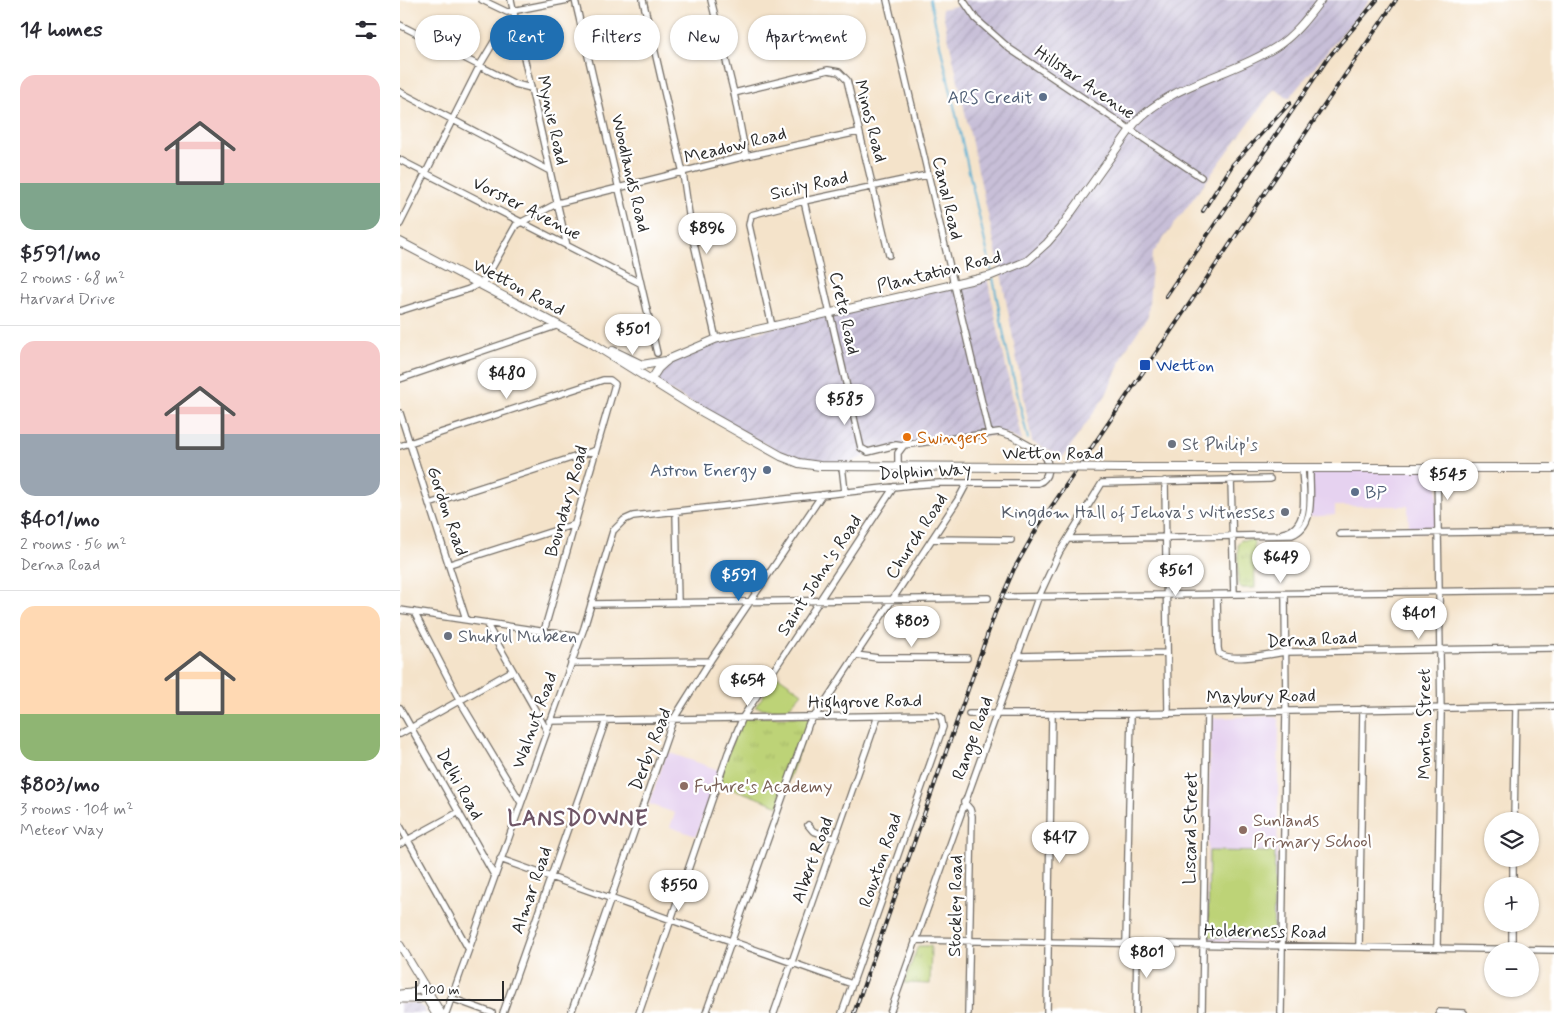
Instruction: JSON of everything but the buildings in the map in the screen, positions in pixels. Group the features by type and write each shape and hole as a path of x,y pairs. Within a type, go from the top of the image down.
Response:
{"main road":[{"name":"Wetton Road","path":"400,242 604,350 727,426 793,461 811,466 1306,469 1554,468"},
{"path":"604,350 612,350 642,365 666,361"}],"street":[{"path":"482,0 514,15 568,0"},
{"name":"Mynie Road","path":"511,0 514,15"},
{"name":"Woodlands Road","path":"575,0 657,353"},
{"path":"643,0 683,173 692,235 716,339"},
{"path":"711,0 734,93 746,156"},
{"name":"Canal Road","path":"887,0 989,433"},
{"name":"Hillstar Avenue","path":"963,0 976,19 996,38 1201,178"},
{"name":"Plantation Road","path":"651,380 666,361 694,347 716,339 954,285 1000,273 1027,261 1040,251 1062,227 1130,130 1147,110 1170,96 1276,48 1298,28 1320,0"},
{"path":"400,26 516,84 531,88"},
{"path":"400,224 452,119 490,48"},
{"name":"Mynie Road","path":"524,60 568,246"},
{"name":"Minos Road","path":"734,93 833,70 847,80 889,255"},
{"path":"400,92 550,171"},
{"name":"Meadow Road","path":"520,221 558,204 746,156 858,132"},
{"name":"Vorster Avenue","path":"400,160 640,283"},
{"name":"Sicily Road","path":"772,326 749,224 749,218 754,213 927,175"},
{"name":"Crete Road","path":"804,201 861,448 868,452 896,445 902,446"},
{"path":"400,311 480,284 488,276 512,229 520,221"},
{"path":"400,379 559,325"},
{"name":"Boundary Road","path":"409,442 603,380 611,381 615,384 544,631"},
{"name":"Gordon Road","path":"400,413 450,564 466,619"},
{"name":"Dolphin Way","path":"844,492 967,483 1038,483 1043,481 1048,474 1044,454 1006,434 989,433 902,446 898,454 898,467"},
{"path":"400,446 409,442"},
{"path":"429,504 596,450"},
{"path":"842,466 844,492"},
{"path":"1068,538 1292,535 1300,532 1308,523 1306,469"},
{"name":"Monton Street","path":"1437,469 1440,708 1437,948"},
{"path":"1231,479 1234,594"},
{"path":"1168,712 1164,537 1165,481 1270,479"},
{"name":"Range Road","path":"890,1013 964,802 1038,598 1051,569 1102,483 1165,481"},
{"name":"Church Road","path":"706,1013 812,717 823,705 967,483"},
{"name":"Saint John's Road","path":"639,1013 728,753 743,717 894,487"},
{"name":"Walnut Road","path":"446,1013 580,637 609,542 618,524 633,516 844,492"},
{"name":"Derby Road","path":"570,1013 674,720 710,661 822,495"},
{"path":"676,512 678,603"},
{"path":"450,564 575,524"},
{"path":"1340,534 1554,531"},
{"path":"932,539 1011,540"},
{"path":"1007,597 1554,590"},
{"path":"1281,1013 1286,710 1284,594"},
{"name":"Derna Road","path":"1217,595 1218,648 1221,656 1256,656 1285,652 1554,648"},
{"path":"591,604 752,600 988,598"},
{"path":"400,610 580,637"},
{"path":"414,612 460,702 520,801"},
{"path":"486,623 546,729"},
{"path":"1017,656 1167,653"},
{"path":"856,655 878,658 967,658"},
{"path":"571,663 710,661"},
{"path":"400,734 460,702 512,671"},
{"name":"Maybury Road","path":"969,714 1131,714 1554,706"},
{"path":"1514,812 1516,707"},
{"name":"Delhi Road","path":"400,708 494,875"},
{"path":"1360,947 1363,709"},
{"name":"Liscard Street","path":"1202,1013 1207,712"},
{"path":"1047,1013 1052,714"},
{"path":"1126,944 1131,714"},
{"name":"Highgrove Road","path":"549,721 936,715 941,717"},
{"name":"Albert Road","path":"774,1013 878,716"},
{"name":"Rouxton Road","path":"842,1013 943,726 941,717"},
{"name":"Almar Road","path":"503,1013 606,720"},
{"name":"Stockley Road","path":"964,802 970,809 972,816 968,1013"},
{"path":"400,844 458,812"},
{"path":"808,825 813,831 836,839"},
{"path":"400,826 468,948"},
{"path":"500,859 852,984"},
{"name":"Holderness Road","path":"915,940 1203,946 1484,949"},
{"path":"1136,1013 1137,944"},
{"path":"400,945 438,1011 450,1000 492,1013"},
{"name":"Holderness Road","path":"1539,950 1554,950"},
{"path":"400,994 409,993 422,984"},
{"path":"400,999 428,995"},
{"path":"1439,1012 1464,1013"}],"shaded area":[{"path":"962,0 1370,0 1289,98 1274,89 1153,253 1148,316 1126,349 1106,395 1063,457 1032,442 1001,273 942,9 965,4"},
{"path":"987,277 1022,442 1007,434 921,441 872,453 842,466 799,463 651,380 658,369 694,347"},
{"path":"1310,469 1437,469 1438,532 1409,532 1408,506 1335,506 1335,515 1309,517"},
{"name":"Sunlands Primary School","path":"1275,716 1279,720 1276,938 1272,942 1210,941 1206,938 1210,722 1214,718"},
{"name":"Future's Academy","path":"667,752 719,770 696,836 670,827 675,813 649,804"},
{"path":"400,1003 415,1003 424,1008 426,1013 400,1013"}],"green space":[{"path":"1241,540 1254,540 1255,588 1242,588 1238,584 1238,544"},
{"path":"778,676 802,693 785,712 755,707"},
{"path":"741,717 812,717 779,806 718,783"},
{"path":"1209,851 1275,852 1273,939 1208,937"},
{"path":"918,946 931,946 930,984 904,983"}],"waterway":[{"path":"930,0 992,273"},
{"path":"993,278 1006,346 1028,439"}],"railway":[{"path":"1166,296 1328,58 1377,0"},
{"path":"854,1013 995,613 1014,569 1039,525 1396,0"},
{"path":"1203,211 1233,164 1290,103"}],"place":[{"name":"ARS Credit","path":"1043,97"},
{"name":"Wetton","path":"1145,365"},
{"name":"Swingers","path":"907,437"},
{"name":"St Philip's","path":"1172,444"},
{"name":"Astron Energy","path":"767,470"},
{"name":"BP","path":"1355,492"},
{"name":"Kingdom Hall of Jehova's Witnesses","path":"1285,512"},
{"name":"Shukrul Mubeen","path":"448,636"},
{"name":"Future's Academy","path":"684,786"},
{"name":"Sunlands Primary School","path":"1243,830"}],"district":[{"name":"LANSDOWNE","path":"578,817"}]}
